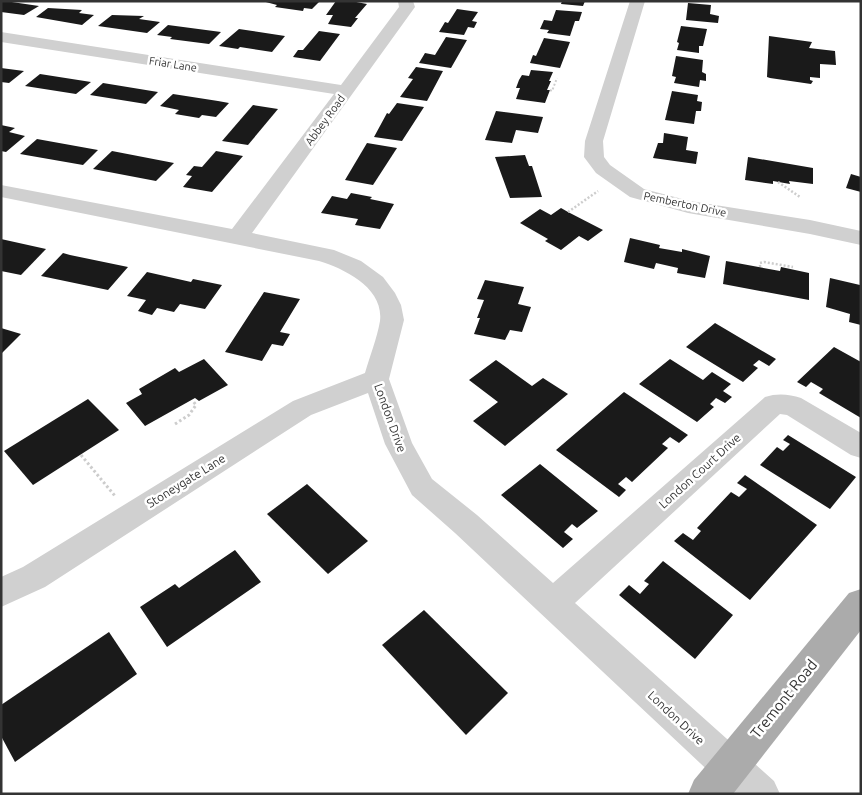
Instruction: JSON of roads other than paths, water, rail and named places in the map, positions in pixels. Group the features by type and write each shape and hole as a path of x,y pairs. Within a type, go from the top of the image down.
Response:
{"main road":[{"name":"Tremont Road","path":"719,780 861,604"}],"street":[{"name":"Abbey Road","path":"238,237 401,16 407,7 405,1"},
{"name":"Pemberton Drive","path":"638,1 594,141 594,157 603,169 637,193 688,207 810,227 861,238"},
{"name":"Friar Lane","path":"1,37 346,91"},
{"name":"London Drive","path":"1,191 338,258 361,269 377,282 391,310 392,320 376,379 404,456 422,487 466,524 552,604 719,780 761,794"},
{"name":"Stoneygate Lane","path":"1,593 34,577 302,408 376,379"},
{"name":"London Court Drive","path":"552,604 774,404 792,406 861,447"}]}
